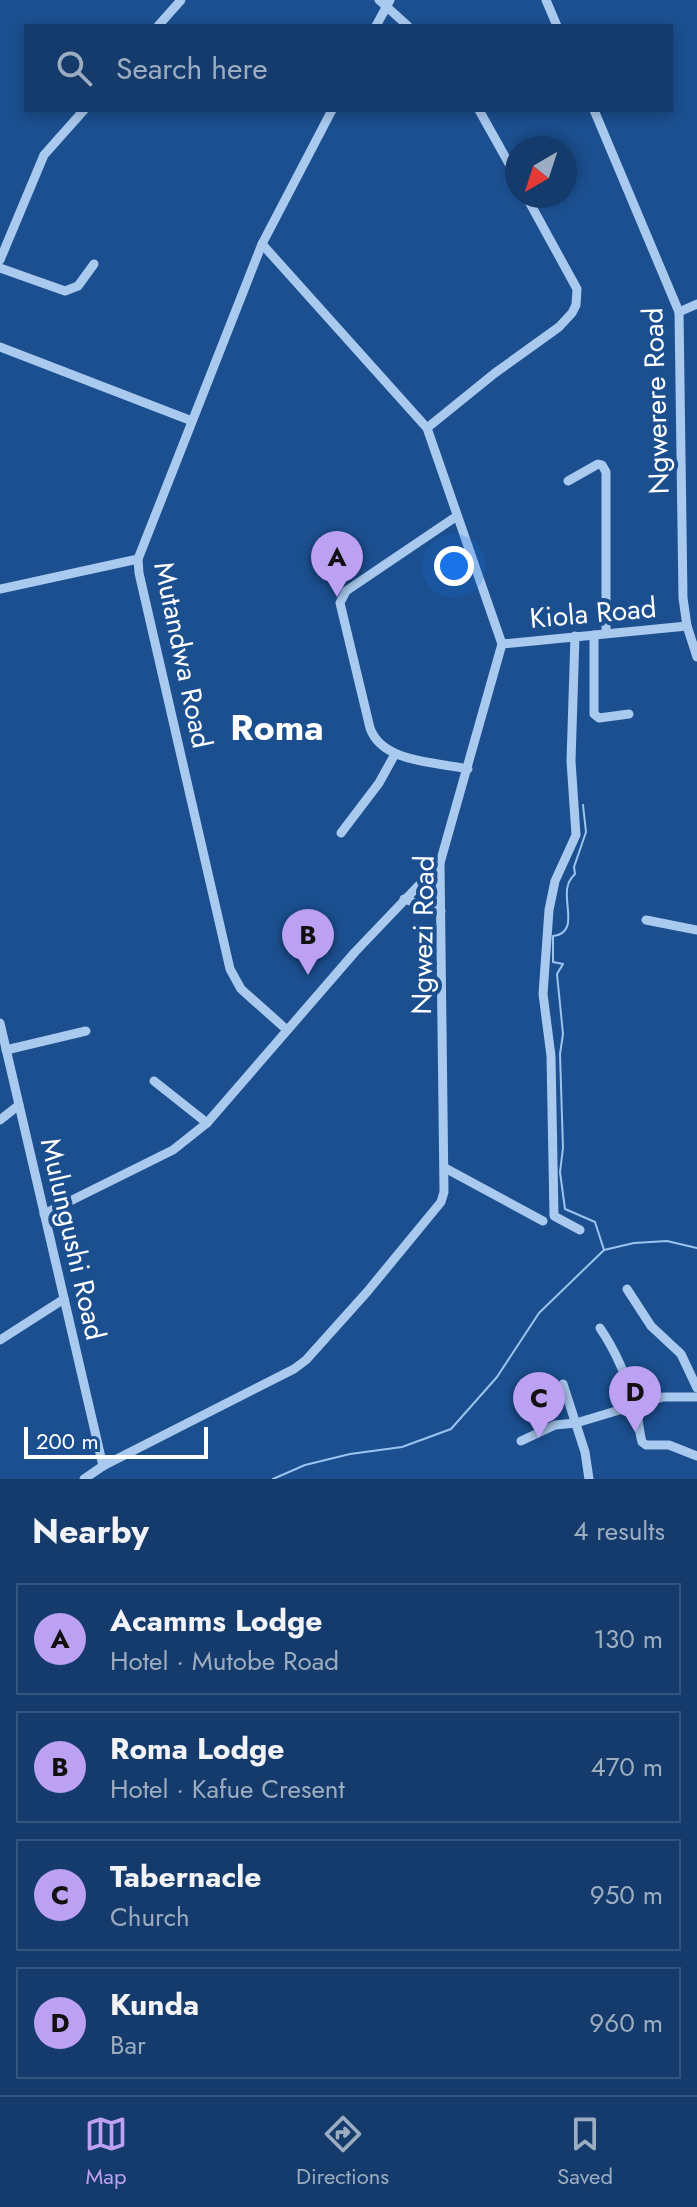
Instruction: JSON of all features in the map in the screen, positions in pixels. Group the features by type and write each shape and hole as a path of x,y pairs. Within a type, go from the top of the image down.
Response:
{"street":[{"path":"160,24 181,0"},
{"path":"546,0 556,24"},
{"path":"377,24 385,2 406,24"},
{"path":"0,260 44,155 82,112"},
{"name":"Mutandwa Road","path":"287,1030 241,989 230,969 138,559 262,244 331,112"},
{"path":"480,112 505,157"},
{"name":"Ngwerere Road","path":"595,112 679,312 683,598 687,626 697,657"},
{"path":"427,428 547,336 568,318 576,305 577,289 533,208"},
{"path":"262,244 427,428 502,644"},
{"path":"0,268 65,291 78,286 94,264"},
{"path":"679,312 697,304"},
{"path":"0,347 192,421"},
{"path":"568,481 598,464 606,472 606,633"},
{"path":"457,516 346,591 340,603 373,736 380,745 395,754 468,769"},
{"path":"0,589 138,559"},
{"name":"Kiola Road","path":"502,644 687,626"},
{"path":"594,635 594,714 599,718 629,714"},
{"path":"575,636 571,761 576,835 555,881 549,910 543,994 551,1056 554,1216 580,1230"},
{"name":"Ngwezi Road","path":"84,1479 103,1466 277,1378 306,1360 441,1202 445,1168 440,863 502,644"},
{"path":"341,833 379,783 395,754"},
{"path":"44,1214 173,1150 207,1123 404,899 440,863"},
{"path":"404,899 441,911"},
{"path":"646,920 697,930"},
{"name":"Mulungushi Road","path":"0,1023 103,1466"},
{"path":"6,1050 86,1031"},
{"path":"154,1081 207,1123"},
{"path":"0,1120 19,1105"},
{"path":"445,1168 543,1221"},
{"path":"627,1289 651,1326 681,1354 697,1388"},
{"path":"0,1340 64,1299"},
{"path":"600,1328 619,1359 635,1406 643,1443 669,1445 697,1456"},
{"path":"563,1384 585,1452 589,1479"},
{"path":"521,1441 555,1425 576,1423 663,1397 697,1397"}],"waterway":[{"path":"583,805 586,832 574,867 575,874 568,885 568,923 561,934 553,936 553,962 563,964 557,974 563,1034 560,1054 563,1148 560,1172 565,1209 595,1222 604,1250"},
{"path":"273,1479 305,1465 350,1454 402,1447 451,1429 497,1377 539,1313 604,1250 634,1243 667,1241 697,1248"}],"place":[{"name":"Acamms Lodge","path":"337,597"},
{"name":"Roma Lodge","path":"308,975"},
{"name":"Kunda","path":"635,1432"},
{"name":"Tabernacle","path":"539,1438"}],"district":[{"name":"Roma","path":"277,727"}]}
